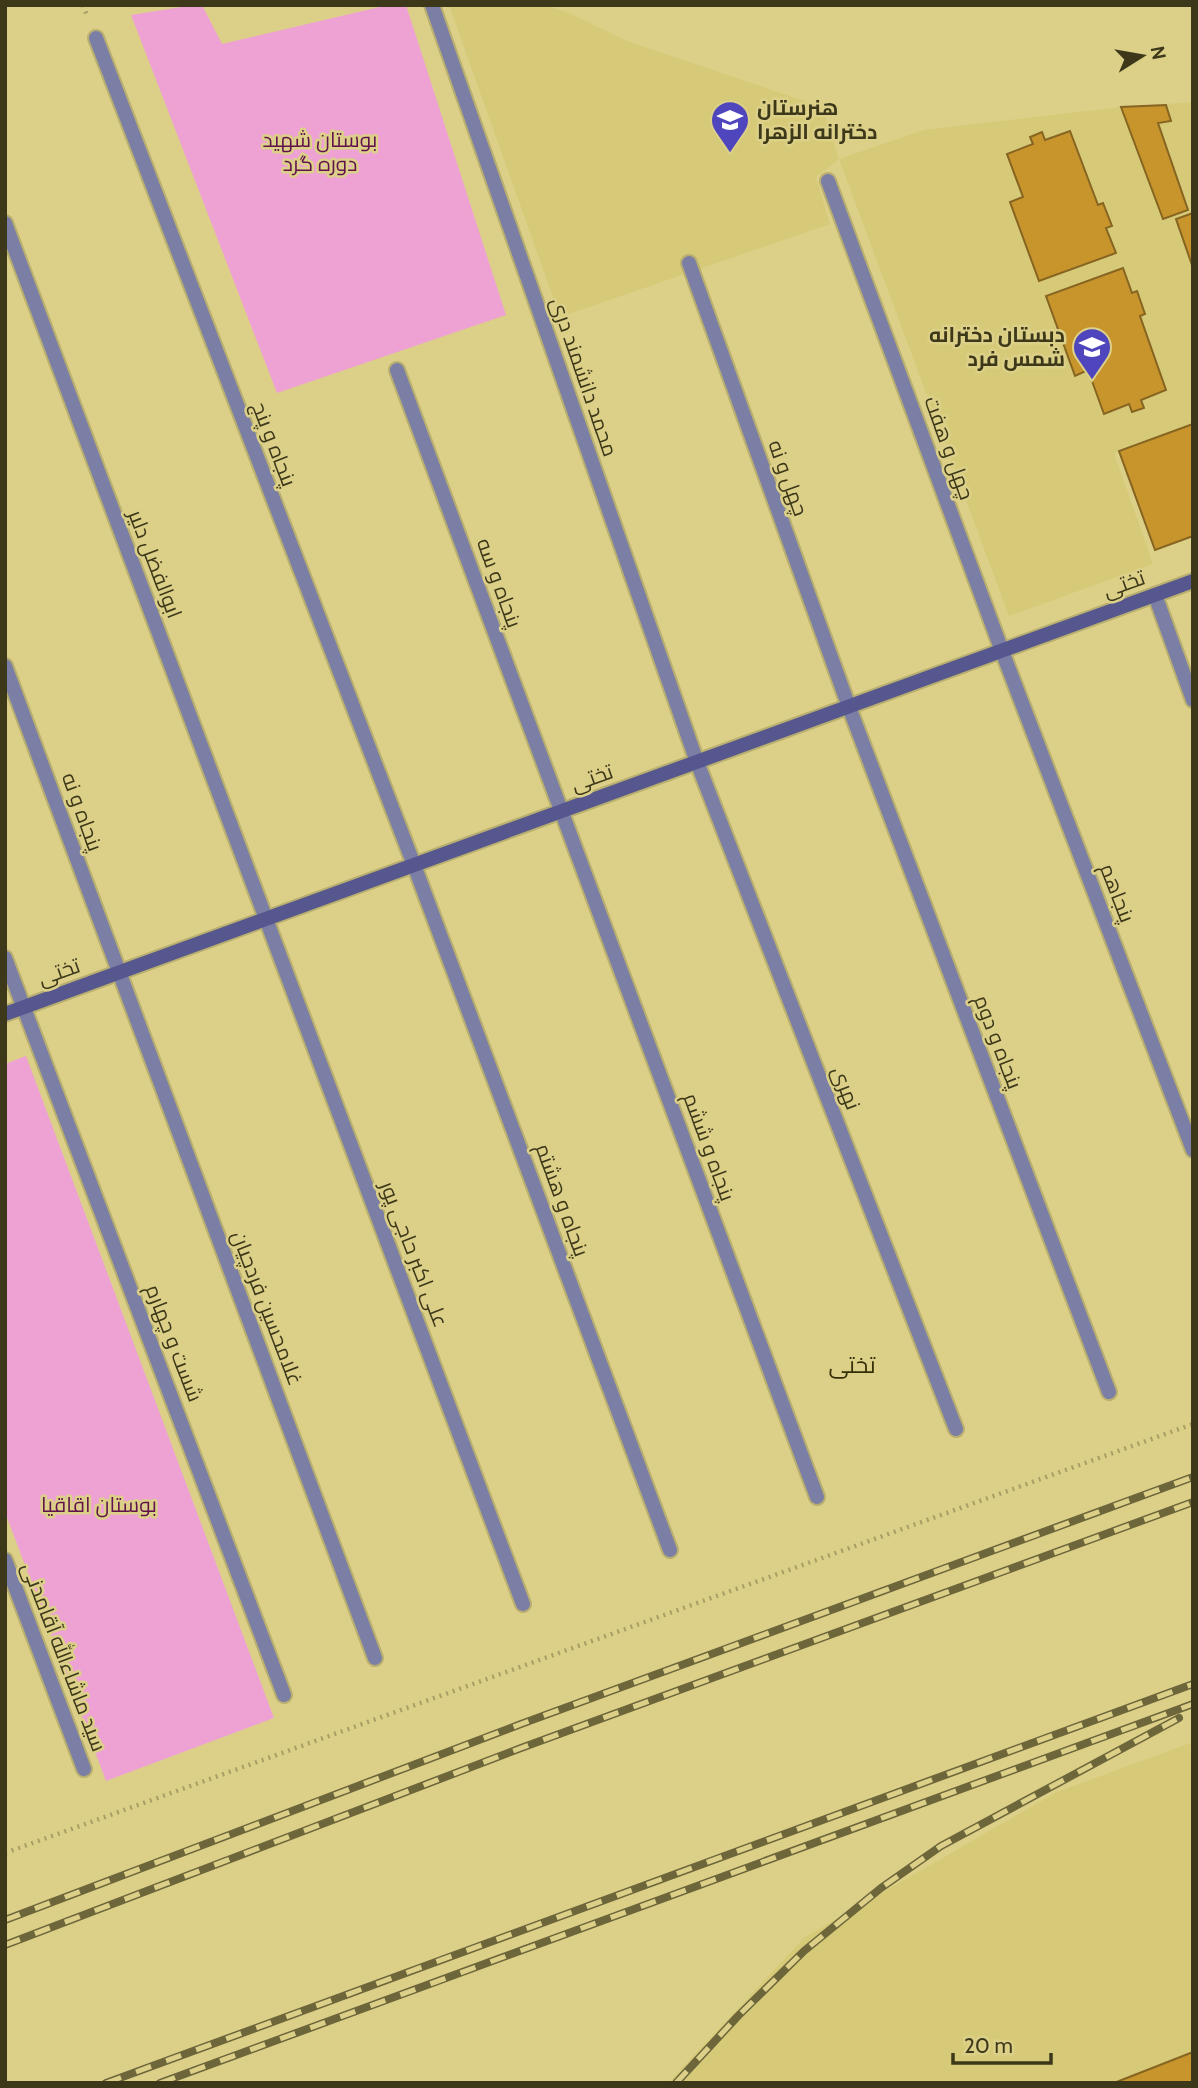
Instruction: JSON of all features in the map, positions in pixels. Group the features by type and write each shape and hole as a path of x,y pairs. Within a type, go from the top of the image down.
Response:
{"main road":[{"name":"تختی","path":"5,1014 1193,582"}],"street":[{"name":"محمد دانشمند دری","path":"432,5 697,762"},
{"name":"پنجاه و پنج","path":"96,38 414,865"},
{"name":"چهل و هفت","path":"828,181 1002,651"},
{"name":"ابوالفضل دلیر","path":"5,223 266,919"},
{"name":"چهل و نه","path":"688,263 849,707"},
{"name":"پنجاه و سه","path":"397,369 562,811"},
{"path":"1154,595 1193,700"},
{"name":"پنجاهم","path":"1002,651 1193,1150"},
{"name":"پنجاه و نه","path":"5,666 119,973"},
{"name":"پنجاه و دوم","path":"849,707 1109,1392"},
{"name":"نهری","path":"697,762 956,1429"},
{"name":"پنجاه و ششم","path":"562,811 817,1497"},
{"name":"پنجاه و هشتم","path":"414,865 670,1550"},
{"name":"علی اکبر حاجی پور","path":"266,919 523,1604"},
{"name":"شست و چهارم","path":"5,958 284,1695"},
{"name":"غلامحسین فردچیان","path":"119,973 375,1658"},
{"name":"سید ماشاءالله آقامدنی","path":"5,1560 84,1769"}],"path":[{"path":"5,1853 1193,1424"}],"shaded area":[{"path":"449,5 543,5 567,12 627,41 822,107 839,159 816,177 830,224 560,317"},
{"path":"1193,102 1193,424 1114,453 1153,564 1009,616 839,159 924,130 1121,107"},
{"path":"1193,1742 1193,2083 668,2083 805,1937 1057,1792"}],"green space":[{"name":"بوستان شهید دوره گرد","path":"202,5 222,44 388,5 406,5 506,315 277,393 131,15"},
{"name":"بوستان اقاقیا","path":"26,1056 274,1718 106,1781 5,1512 5,1064"}],"building":[{"path":"1166,105 1171,121 1158,123 1188,210 1163,219 1121,107"},
{"path":"1070,131 1098,205 1103,203 1112,226 1106,228 1116,253 1039,281 1010,202 1023,197 1007,154 1033,144 1030,137 1042,132 1045,140"},
{"path":"1193,213 1193,265 1192,265 1176,219"},
{"path":"1123,268 1132,293 1137,291 1145,314 1140,316 1166,390 1141,400 1144,408 1132,412 1129,404 1104,414 1088,370 1075,376 1046,296"},
{"path":"1193,424 1193,536 1155,550 1119,451"},
{"path":"1193,2052 1193,2083 1114,2083"}],"railway":[{"path":"5,1920 521,1724 1193,1477"},
{"path":"5,1945 521,1748 1193,1502"},
{"path":"106,2083 1193,1684"},
{"path":"160,2083 1193,1704"},
{"path":"676,2083 738,2016 804,1951 881,1888 941,1846 1179,1718"}],"place":[{"name":"هنرستان دخترانه الزهرا","path":"730,154"},
{"name":"دبستان دخترانه شمس فرد","path":"1092,381"}],"district":[{"name":"تختی","path":"852,1365"}]}
